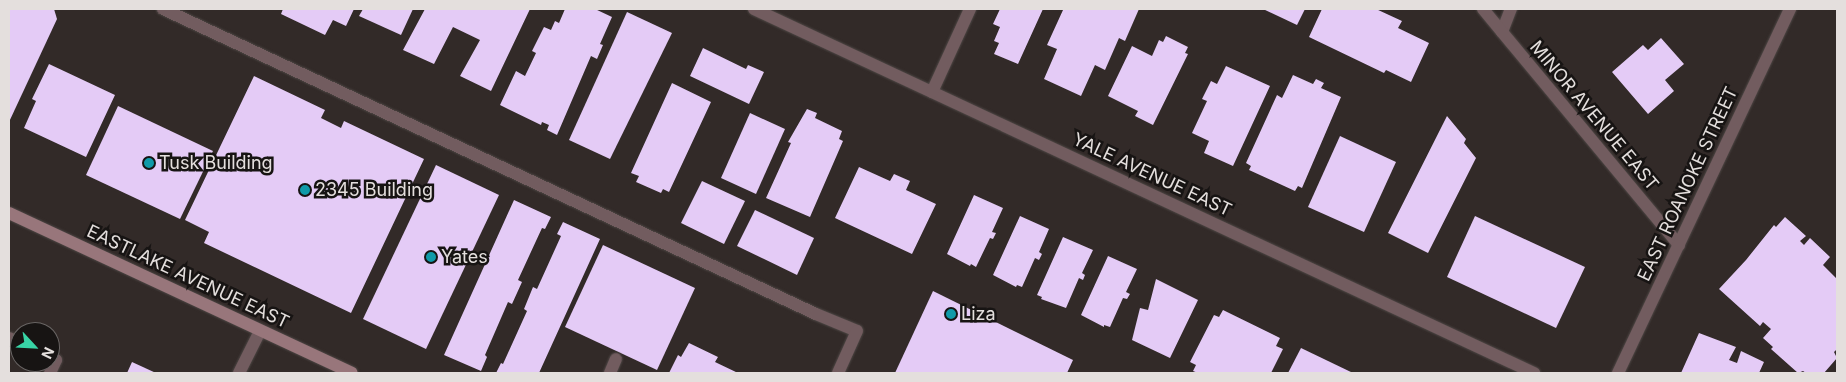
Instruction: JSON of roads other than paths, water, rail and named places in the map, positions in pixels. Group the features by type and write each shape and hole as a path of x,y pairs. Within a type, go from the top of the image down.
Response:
{"main road":[{"name":"EASTLAKE AVENUE EAST","path":"9,213 352,373"}],"street":[{"path":"163,9 816,314 857,331 838,373"},
{"name":"YALE AVENUE EAST","path":"754,9 1534,373"},
{"path":"932,92 970,9"},
{"name":"MINOR AVENUE EAST","path":"1482,9 1679,245"},
{"path":"1502,32 1511,9"},
{"name":"EAST ROANOKE STREET","path":"1618,373 1790,9"},
{"path":"239,373 260,330"},
{"path":"610,373 616,359"}],"place":[{"name":"Tusk Building","path":"149,163"},
{"name":"2345 Building","path":"305,190"},
{"name":"Yates","path":"431,257"},
{"name":"Liza","path":"951,314"}]}
